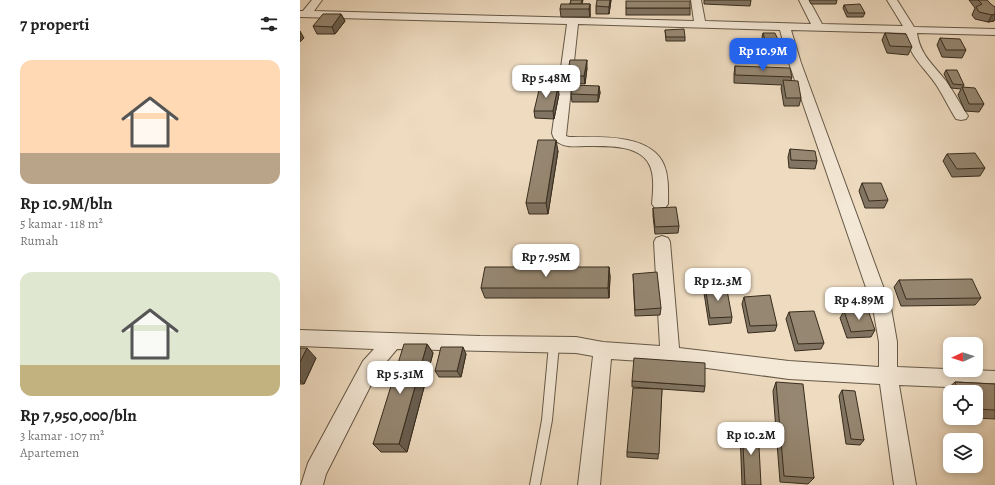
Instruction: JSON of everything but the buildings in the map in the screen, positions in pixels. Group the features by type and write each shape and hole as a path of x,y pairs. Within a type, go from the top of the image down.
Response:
{"street":[{"path":"303,14 318,0"},
{"path":"696,0 700,24"},
{"path":"804,0 818,27"},
{"path":"892,0 911,30 913,45 918,54 942,84 961,116"},
{"path":"303,14 992,32 995,44"},
{"path":"573,21 559,133 560,137 562,140 568,142 628,145 640,148 649,153 655,160 659,172 660,204"},
{"path":"784,26 795,63 882,308 888,342 888,376 905,485"},
{"path":"662,242 670,354"},
{"path":"300,338 576,345 603,350 670,354 789,370 995,380"},
{"path":"312,485 316,471 370,367 393,341"},
{"path":"590,485 603,350"}],"lane":[{"path":"535,485 547,420 554,345"}]}
